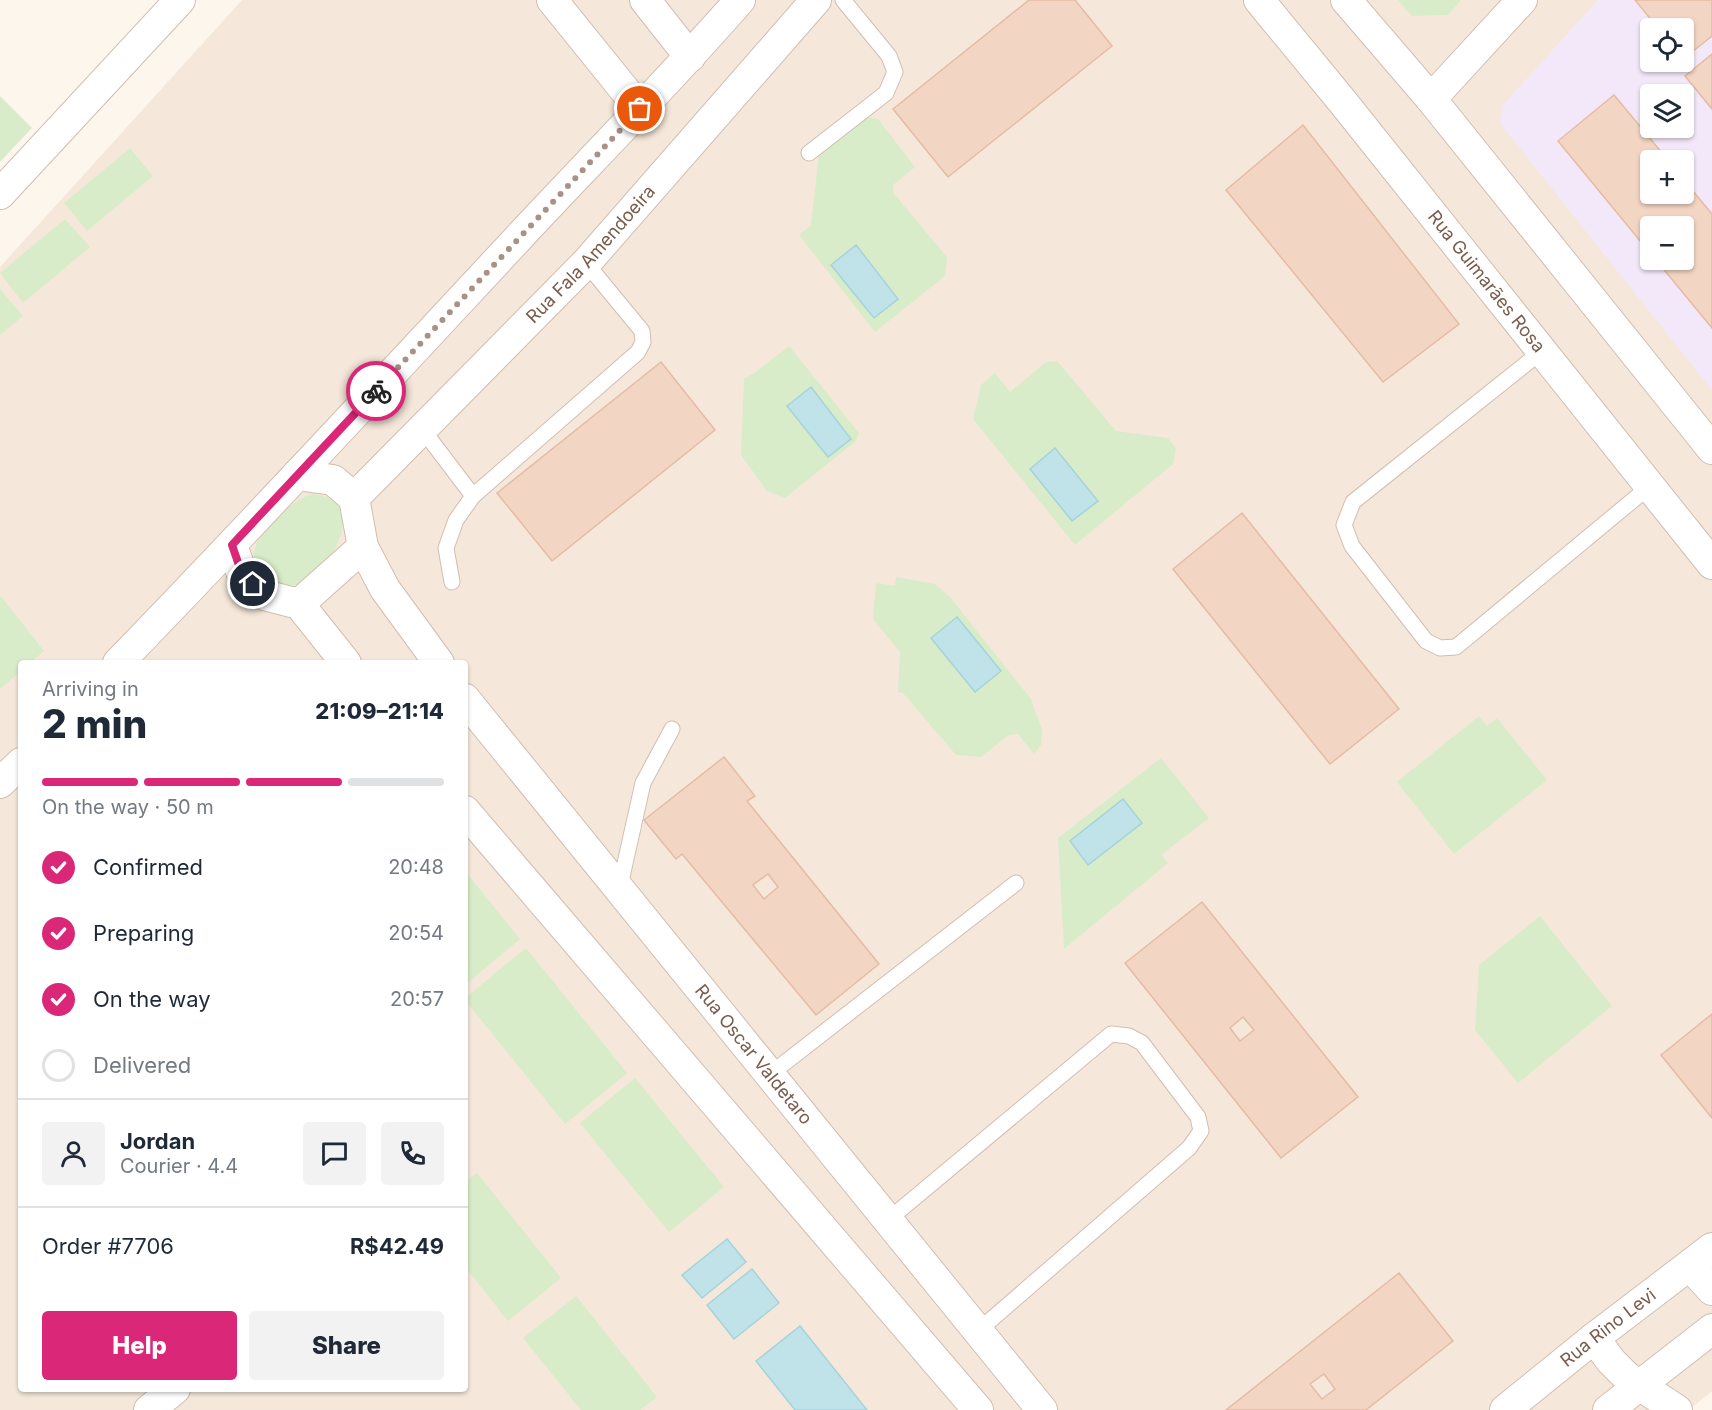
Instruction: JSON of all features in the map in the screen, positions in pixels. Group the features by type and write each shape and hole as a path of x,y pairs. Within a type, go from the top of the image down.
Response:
{"street":[{"path":"0,194 180,0"},
{"path":"552,0 640,109"},
{"path":"645,0 690,57"},
{"path":"121,660 232,545 690,57 740,0"},
{"name":"Rua Fala Amendoeira","path":"354,498 586,263 816,0"},
{"name":"Rua Guimarães Rosa","path":"1259,0 1712,564"},
{"path":"1346,0 1431,99 1712,449"},
{"path":"1431,99 1522,0"},
{"path":"297,475 333,480 354,498 363,547 386,589 437,660"},
{"path":"232,545 242,574 264,595 299,604 344,660"},
{"path":"299,604 363,547"},
{"name":"Rua Oscar Valdetaro","path":"468,703 1042,1410"},
{"path":"0,783 18,766"},
{"path":"468,814 978,1410"},
{"path":"1701,1257 1712,1290"},
{"name":"Rua Rino Levi","path":"1505,1410 1594,1338 1701,1257"},
{"path":"1608,1410 1712,1329"},
{"path":"1594,1338 1611,1361 1638,1385 1677,1410"},
{"path":"149,1410 171,1392"}],"lane":[{"path":"809,153 886,93 895,72 889,56 843,0"},
{"path":"452,582 447,548 456,520 473,496 638,352 643,342 642,331 586,263"},
{"path":"1542,351 1353,502 1344,525 1352,546 1426,641 1440,648 1456,646 1650,486"},
{"path":"423,430 473,496"},
{"path":"619,890 643,783 672,729"},
{"path":"769,1075 1016,883"},
{"path":"888,1220 1111,1034 1129,1036 1142,1043 1198,1117 1201,1131 1189,1148 978,1331"}],"shaded area":[{"path":"242,0 1712,0 1712,1391 1689,1410 0,1410 0,267"},
{"path":"1598,0 1712,0 1712,390 1500,123 1502,106"}],"green space":[{"path":"1398,0 1461,0 1448,15 1412,16"},
{"path":"0,96 32,128 0,162"},
{"path":"864,117 878,119 915,167 893,185 894,194 947,257 945,276 875,332 799,235 811,225 819,154"},
{"path":"130,148 153,176 87,231 64,203"},
{"path":"65,219 90,247 23,303 0,273"},
{"path":"0,289 23,316 0,335"},
{"path":"789,346 859,433 856,441 785,498 767,491 741,455 744,378 753,374"},
{"path":"1057,361 1116,431 1168,438 1176,448 1173,464 1075,545 973,419 981,385 995,373 1010,392 1046,362"},
{"path":"311,494 330,499 340,509 343,522 340,538 332,554 308,579 295,585 271,584 256,565 255,548 266,529 284,511"},
{"path":"896,577 935,584 950,597 1031,699 1042,730 1041,745 1034,754 1018,734 1009,735 981,757 956,755 903,693 898,692 900,652 873,619 876,583 895,586"},
{"path":"0,595 44,651 34,660 18,660 18,674 0,689"},
{"path":"1479,716 1487,726 1497,718 1547,780 1454,854 1397,782"},
{"path":"1161,758 1209,818 1161,855 1168,863 1064,949 1058,838"},
{"path":"468,875 520,939 468,982"},
{"path":"1540,916 1612,1006 1518,1083 1475,1030 1479,965"},
{"path":"526,948 627,1073 565,1124 468,1004 468,996"},
{"path":"635,1078 724,1187 669,1232 580,1123"},
{"path":"477,1173 561,1278 508,1321 468,1271 468,1180"},
{"path":"576,1296 657,1397 640,1410 581,1410 523,1338"}],"water":[{"path":"856,245 898,299 874,318 831,265"},
{"path":"811,387 851,439 828,457 787,406"},
{"path":"1055,448 1098,501 1072,521 1030,469"},
{"path":"957,617 1001,671 975,692 931,638"},
{"path":"1123,799 1142,823 1088,865 1070,841"},
{"path":"727,1239 746,1262 702,1298 682,1275"},
{"path":"752,1269 779,1303 734,1339 707,1305"},
{"path":"800,1326 867,1410 795,1410 756,1361"}],"building":[{"path":"1029,0 1075,0 1112,46 948,177 893,109"},
{"path":"1635,0 1712,0 1712,36 1694,50 1694,18 1650,18"},
{"path":"1712,54 1712,109 1694,84 1685,76 1694,72 1694,69"},
{"path":"1614,95 1640,126 1640,138 1650,138 1660,150 1640,150 1640,204 1694,204 1694,192 1712,214 1712,328 1664,270 1694,270 1694,216 1640,216 1640,241 1558,141"},
{"path":"1303,125 1459,324 1383,382 1226,190"},
{"path":"661,362 715,430 552,561 497,493"},
{"path":"1242,513 1399,709 1330,764 1173,569"},
{"path":"724,757 755,796 747,801 879,964 816,1015 682,854 676,859 644,820","holes":["768,874 778,887 764,899 753,885"]},
{"path":"1202,902 1358,1097 1281,1158 1125,963","holes":["1243,1017 1254,1030 1240,1041 1230,1028"]},
{"path":"1712,1014 1712,1118 1661,1055"},
{"path":"1399,1273 1453,1341 1366,1410 1226,1410","holes":["1324,1374 1335,1389 1322,1399 1310,1384"]}],"way so far":[{"path":"376,391 640,109"}],"route":[{"path":"253,584 242,574 232,545 376,391"}]}
